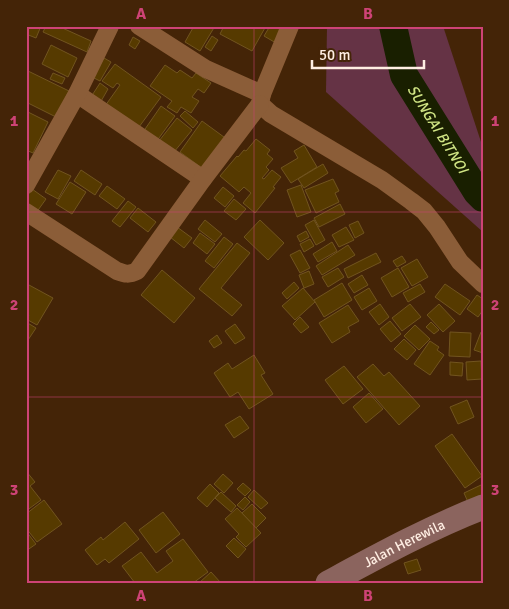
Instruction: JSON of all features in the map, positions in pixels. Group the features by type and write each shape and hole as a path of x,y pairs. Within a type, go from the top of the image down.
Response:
{"main road":[{"name":"Jalan Herewila","path":"328,583 463,515 483,507"}],"street":[{"path":"26,185 77,94 110,26"},
{"path":"139,26 206,69 261,99 271,114 382,180 412,201 424,211 437,227 460,262 483,284"},
{"path":"26,212 117,271 132,274 137,271 261,99 290,26"},
{"path":"77,94 203,179"}],"shaded area":[{"path":"327,26 443,26 483,148 483,232 326,92"}],"building":[{"path":"26,26 41,26 36,38 26,34"},
{"path":"46,26 58,26 91,41 87,52 43,32"},
{"path":"194,26 215,26 200,51 185,42"},
{"path":"224,26 266,26 252,51 220,34"},
{"path":"270,26 277,26 283,30 276,43 264,36"},
{"path":"212,36 218,40 211,51 205,47"},
{"path":"133,37 140,41 135,49 129,45"},
{"path":"51,45 77,58 68,77 42,64"},
{"path":"104,58 111,62 100,81 92,77"},
{"path":"115,64 161,97 139,127 105,106 120,85 117,83 113,88 102,81"},
{"path":"165,65 177,73 180,70 192,78 196,73 211,83 204,93 198,89 192,97 199,101 191,113 181,107 177,113 167,107 172,101 150,86"},
{"path":"26,70 69,91 56,117 26,102"},
{"path":"53,73 65,78 62,84 50,79"},
{"path":"100,83 108,89 100,103 91,97"},
{"path":"161,106 175,116 156,142 143,132"},
{"path":"26,111 48,122 33,153 26,150"},
{"path":"185,111 198,122 193,128 180,116"},
{"path":"177,118 192,130 174,152 159,141"},
{"path":"202,121 228,140 206,171 180,152"},
{"path":"256,139 270,150 267,154 273,159 266,167 269,170 262,178 264,179 272,170 281,177 273,187 275,188 255,213 243,203 251,193 244,187 239,192 220,176 237,156 244,150 246,151"},
{"path":"304,145 317,167 291,183 281,168 298,158 294,151"},
{"path":"323,164 328,173 304,188 298,179"},
{"path":"58,170 71,176 58,199 45,192"},
{"path":"81,170 102,184 95,195 74,181"},
{"path":"333,179 339,191 335,193 339,202 316,213 305,190"},
{"path":"70,182 86,192 72,214 56,204"},
{"path":"301,185 311,212 297,217 287,190"},
{"path":"107,186 125,199 117,209 99,196"},
{"path":"223,187 234,196 225,207 214,198"},
{"path":"32,189 46,199 36,213 26,206 26,198"},
{"path":"234,199 246,209 236,220 224,211"},
{"path":"128,201 136,207 120,227 112,221"},
{"path":"340,204 345,214 319,227 314,218"},
{"path":"138,208 156,222 148,232 130,218"},
{"path":"205,220 222,234 215,242 198,229"},
{"path":"260,220 284,243 268,260 244,237"},
{"path":"314,220 325,240 316,245 305,225"},
{"path":"358,221 364,233 355,238 349,225"},
{"path":"177,227 192,238 184,248 170,237"},
{"path":"346,227 354,240 339,247 332,235"},
{"path":"306,231 309,237 300,242 297,236"},
{"path":"200,233 215,244 207,254 193,243"},
{"path":"224,237 233,244 214,268 205,261"},
{"path":"310,239 314,246 304,252 300,244"},
{"path":"332,242 337,251 318,262 313,254"},
{"path":"237,243 250,253 221,288 242,305 232,316 199,289"},
{"path":"348,245 355,255 322,275 316,266"},
{"path":"300,250 310,268 300,273 290,255"},
{"path":"376,253 381,262 348,278 344,269"},
{"path":"402,256 406,262 397,267 393,261"},
{"path":"417,259 428,277 412,286 401,268"},
{"path":"338,268 344,277 328,287 322,277"},
{"path":"398,268 409,287 392,297 381,278"},
{"path":"162,270 195,298 174,323 141,295"},
{"path":"309,271 314,284 304,288 299,275"},
{"path":"362,275 368,285 354,293 348,284"},
{"path":"294,282 299,288 287,299 282,293"},
{"path":"342,283 352,300 324,317 314,300"},
{"path":"420,284 425,292 408,302 403,293"},
{"path":"445,284 470,301 460,315 435,297"},
{"path":"29,285 53,298 37,325 26,319 29,315 26,314 26,290"},
{"path":"303,288 315,302 295,320 282,306"},
{"path":"369,288 377,301 362,310 354,297"},
{"path":"477,295 483,299 483,310 478,317 467,309"},
{"path":"380,304 389,317 379,325 369,312"},
{"path":"410,304 421,317 402,331 392,318"},
{"path":"439,304 455,321 443,332 427,315"},
{"path":"348,305 359,321 348,327 350,332 332,343 319,323"},
{"path":"300,317 309,327 301,333 293,324"},
{"path":"390,321 401,334 391,342 380,329"},
{"path":"26,322 36,328 26,343"},
{"path":"431,322 439,330 434,334 426,327"},
{"path":"235,324 245,338 235,344 225,331"},
{"path":"415,325 430,339 419,350 404,336"},
{"path":"450,332 471,333 470,357 449,356"},
{"path":"481,332 483,333 483,353 474,350"},
{"path":"217,335 222,343 214,348 209,341"},
{"path":"404,339 416,350 407,360 394,349"},
{"path":"430,341 439,347 437,350 444,355 430,375 414,364"},
{"path":"254,355 265,373 261,375 273,394 249,409 238,392 230,397 214,373 228,363 232,369"},
{"path":"481,361 482,379 467,380 466,362"},
{"path":"450,362 463,363 462,376 450,375"},
{"path":"373,364 384,376 389,372 420,406 399,425 357,377"},
{"path":"344,366 363,389 343,404 325,380"},
{"path":"369,393 383,409 366,423 353,407"},
{"path":"467,400 474,417 458,424 450,407"},
{"path":"240,416 249,428 234,438 225,425"},
{"path":"452,434 482,476 465,488 435,446"},
{"path":"26,471 35,482 30,486 41,500 26,511"},
{"path":"223,474 233,483 224,493 214,484"},
{"path":"243,483 251,490 245,496 237,489"},
{"path":"210,484 219,493 207,507 197,498"},
{"path":"481,485 483,489 483,503 471,509 464,493"},
{"path":"254,490 268,503 261,509 248,497"},
{"path":"221,492 236,506 231,512 215,498"},
{"path":"245,497 250,502 243,510 237,505"},
{"path":"44,500 62,524 37,542 26,528 26,514"},
{"path":"252,504 266,518 256,528 242,513"},
{"path":"237,508 261,533 246,547 236,537 239,534 225,519"},
{"path":"163,512 180,534 156,553 139,530"},
{"path":"125,522 139,539 109,563 105,559 97,565 85,550 101,537 103,540"},
{"path":"26,531 36,544 26,551"},
{"path":"234,538 246,549 238,558 226,546"},
{"path":"183,539 208,572 193,583 135,583 122,566 141,552 157,573 173,561 166,551"},
{"path":"417,559 421,570 408,574 404,563"},
{"path":"211,572 221,583 199,583"}],"waterway":[{"name":"SUNGAI BITNOI","path":"393,26 404,75 477,192 483,198"}]}
